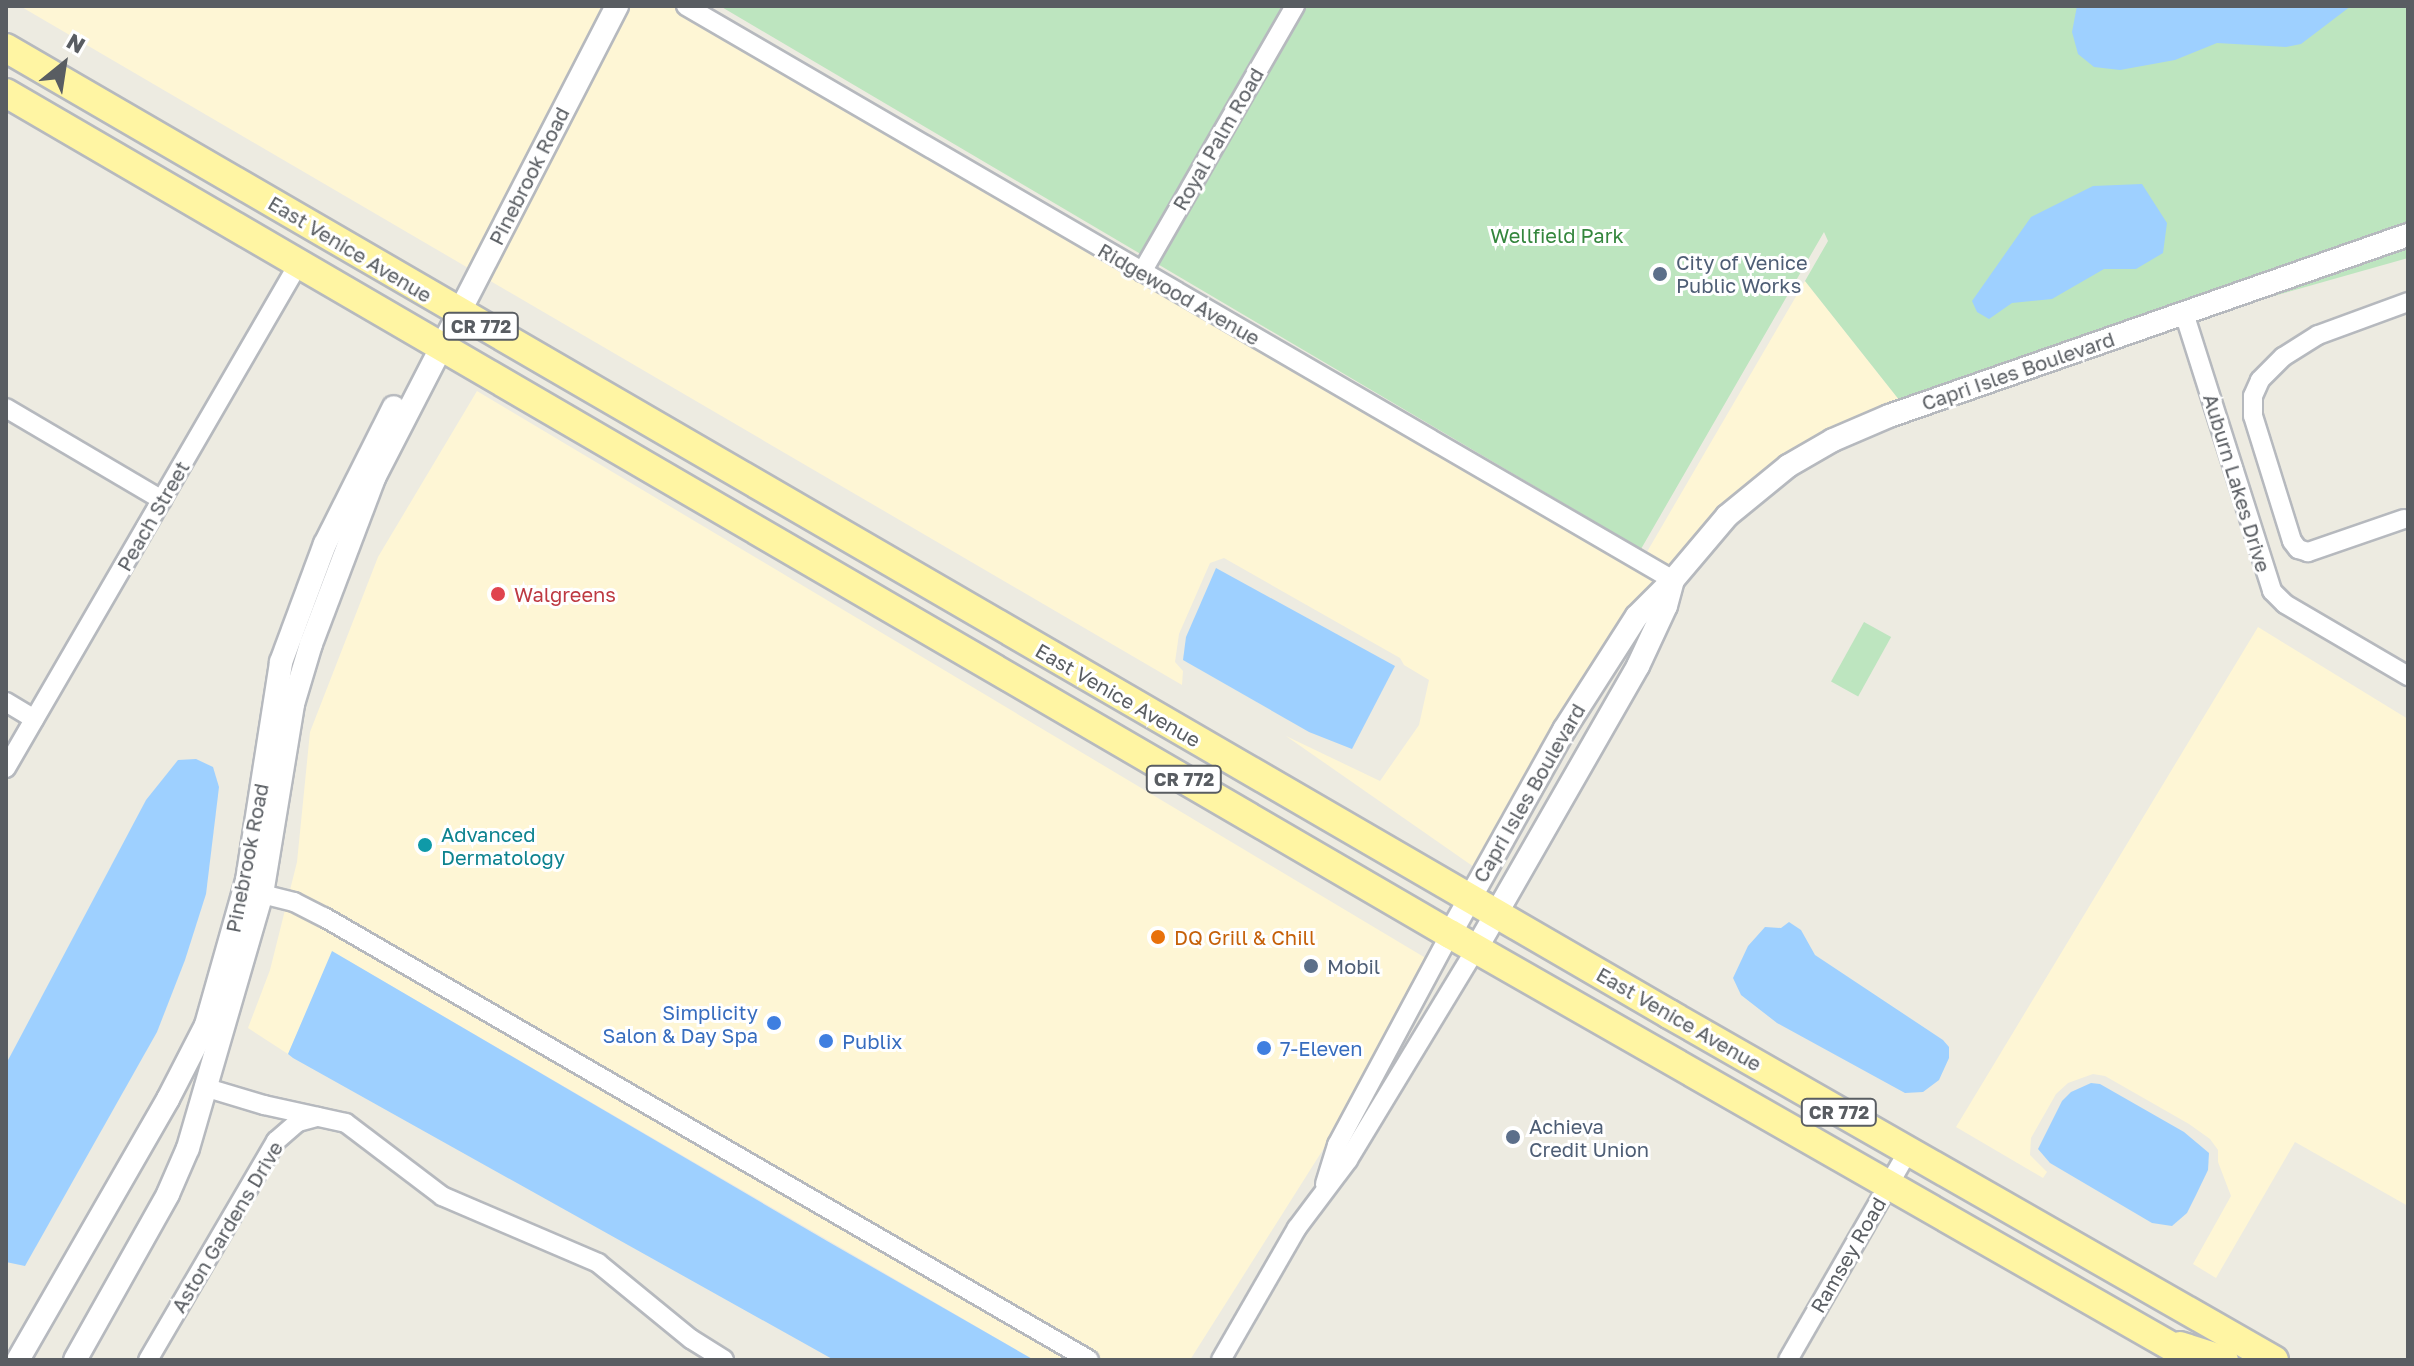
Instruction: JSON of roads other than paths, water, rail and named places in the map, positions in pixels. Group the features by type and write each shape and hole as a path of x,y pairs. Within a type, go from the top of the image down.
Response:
{"main road":[{"name":"East Venice Avenue","path":"6,48 1468,898 2274,1360"},
{"name":"East Venice Avenue","path":"6,93 1450,934 2195,1360"},
{"path":"780,544 838,560 924,600 940,603 957,601"},
{"path":"917,624 965,622 1098,698 1144,710"},
{"path":"2160,1340 2224,1360"}],"street":[{"name":"Pinebrook Road","path":"75,1360 168,1194 188,1148 262,894 293,704 335,548 367,456 408,383 441,346 617,6"},
{"name":"Ridgewood Avenue","path":"686,6 1673,580"},
{"name":"Royal Palm Road","path":"1142,272 1295,6"},
{"name":"Capri Isles Boulevard","path":"1450,934 1585,695 1637,616 1673,580 1727,516 1764,484 1808,453 1889,416 2408,235"},
{"name":"Peach Street","path":"6,768 299,263"},
{"path":"2404,519 2308,552 2298,549 2292,541 2253,416 2253,406 2260,380 2283,357 2318,335 2408,302"},
{"name":"Auburn Lakes Drive","path":"2184,313 2272,591 2285,604 2408,676"},
{"path":"6,408 162,500"},
{"name":"Pinebrook Road","path":"18,1360 168,1099 206,1025 247,880 281,662 335,548"},
{"name":"Capri Isles Boulevard","path":"1476,949 1638,666 1666,606 1673,580"},
{"path":"6,702 34,719"},
{"path":"262,894 294,902 317,913 1089,1360"},
{"path":"1324,1191 1337,1145 1450,934"},
{"path":"1221,1360 1297,1228 1348,1160 1476,949"},
{"path":"204,1087 264,1105 323,1116 352,1127 442,1196 598,1263 691,1339 724,1360"},
{"path":"264,1105 275,1127 276,1141"},
{"name":"Aston Gardens Drive","path":"148,1360 276,1141 298,1122 323,1116"},
{"name":"Ramsey Road","path":"1788,1360 1908,1151"}],"water":[{"path":"2077,6 2351,6 2301,44 2286,47 2217,43 2175,60 2120,70 2094,67 2078,54 2072,32"},
{"path":"2142,184 2167,223 2163,253 2136,269 2104,269 2052,299 2012,303 1989,319 1977,312 1972,301 2031,217 2093,186"},
{"path":"1216,568 1395,666 1352,749 1309,732 1183,660 1186,637"},
{"path":"196,759 213,767 219,787 206,894 185,960 157,1032 25,1266 6,1262 6,1064 146,800 178,760"},
{"path":"1789,922 1801,930 1815,955 1943,1040 1949,1047 1949,1058 1939,1080 1923,1092 1905,1093 1777,1023 1741,995 1733,978 1748,946 1765,927 1781,928"},
{"path":"332,951 1034,1360 834,1360 293,1058 288,1054"},
{"path":"2091,1083 2100,1084 2184,1132 2209,1153 2208,1170 2187,1213 2172,1226 2152,1223 2050,1163 2038,1149 2062,1101 2071,1092"}],"place":[{"name":"City of Venice Public Works","path":"1660,274"},
{"name":"Walgreens","path":"498,594"},
{"name":"Advanced Dermatology","path":"425,845"},
{"name":"DQ Grill & Chill","path":"1158,937"},
{"name":"Mobil","path":"1311,966"},
{"name":"Simplicity Salon & Day Spa","path":"774,1023"},
{"name":"Publix","path":"826,1041"},
{"name":"7-Eleven","path":"1264,1048"},
{"name":"Achieva Credit Union","path":"1513,1137"}],"park label":[{"name":"Wellfield Park","path":"1557,235"}]}
